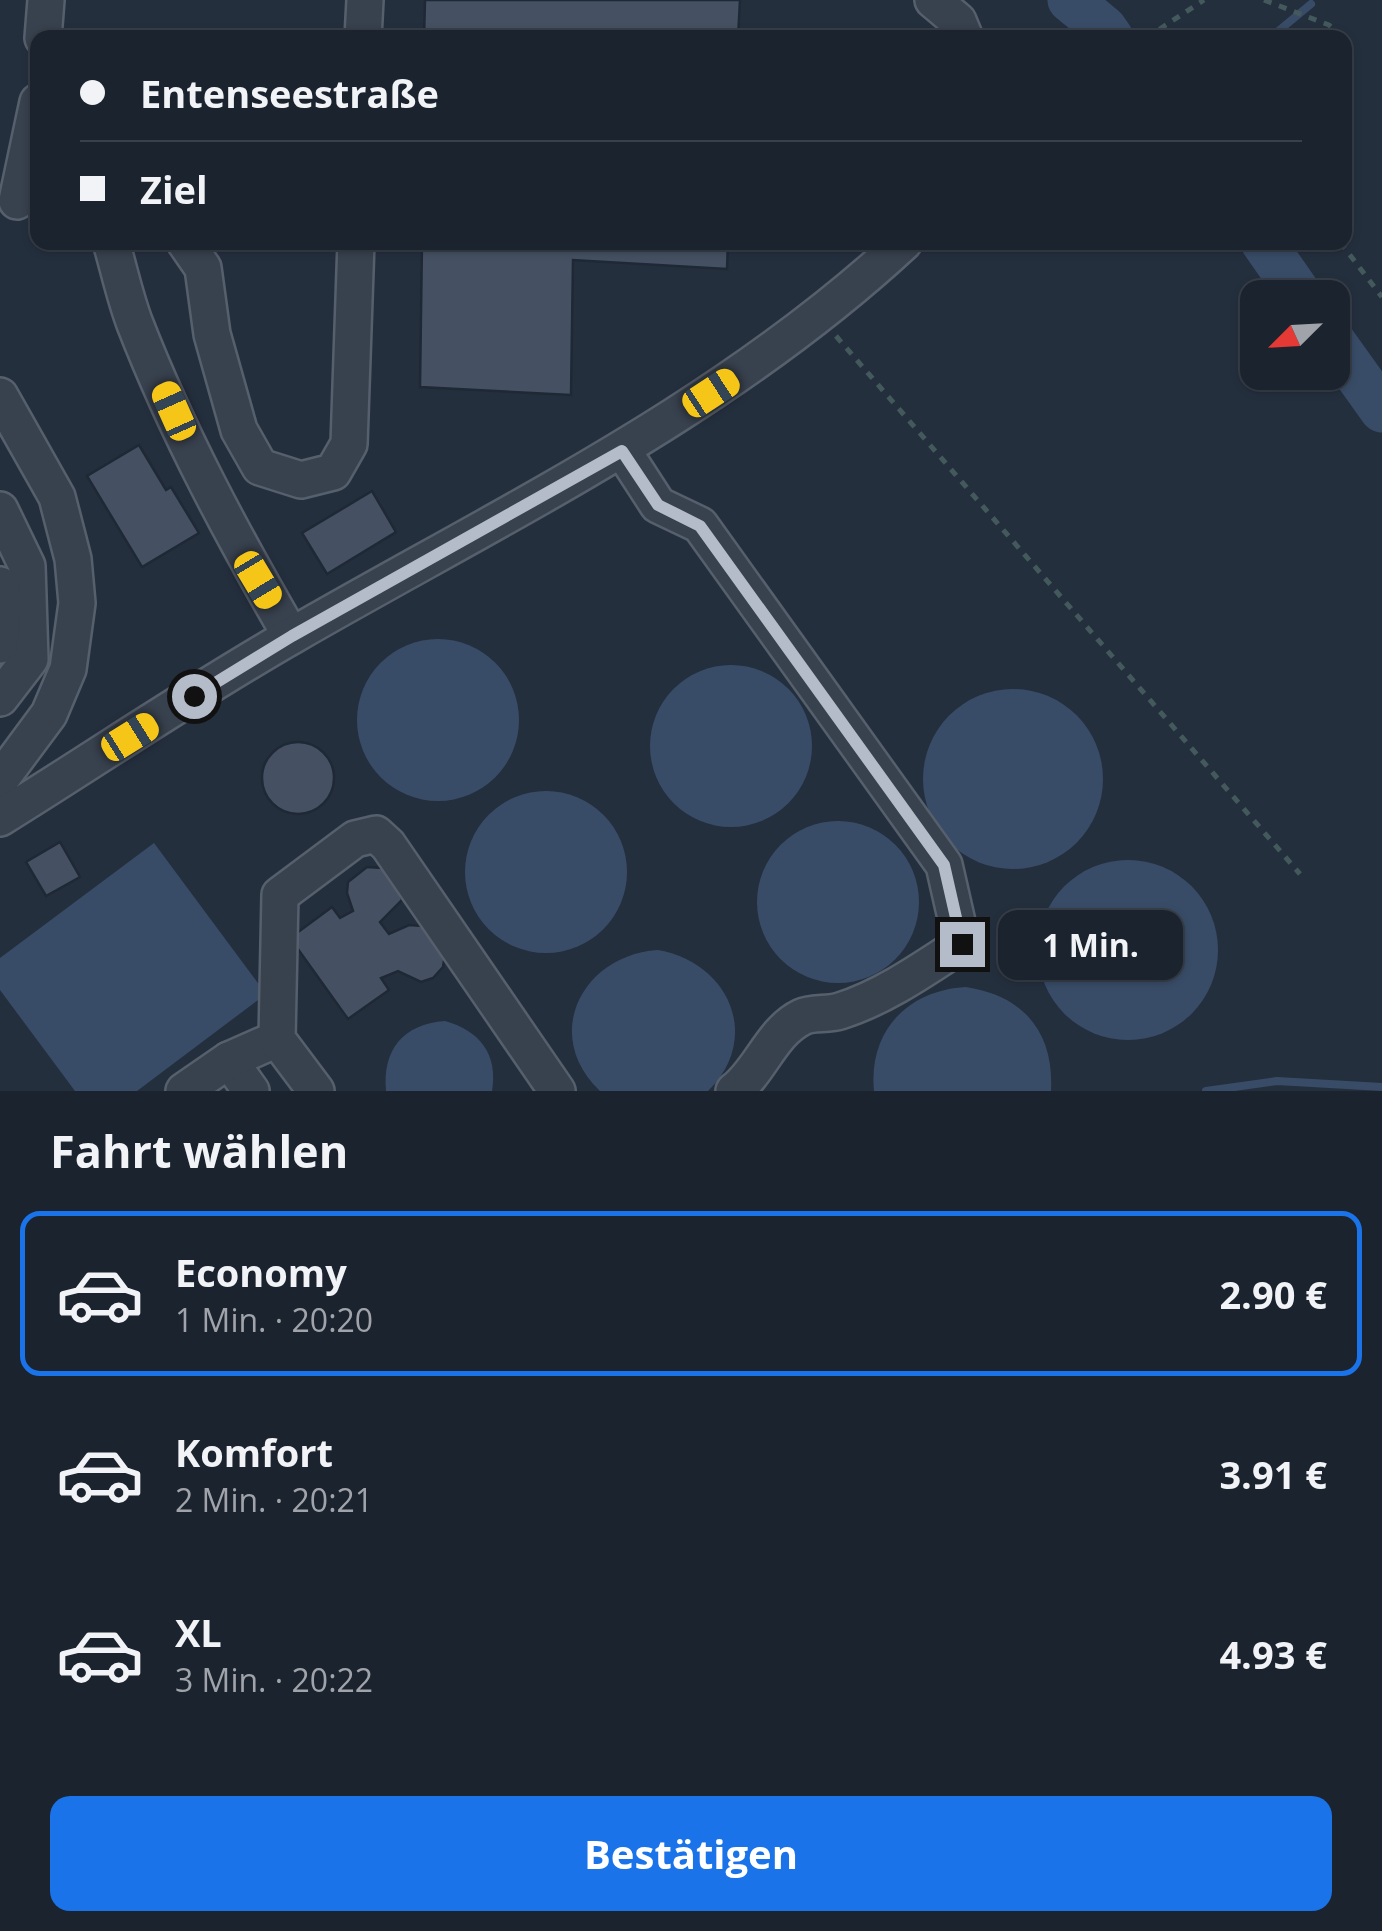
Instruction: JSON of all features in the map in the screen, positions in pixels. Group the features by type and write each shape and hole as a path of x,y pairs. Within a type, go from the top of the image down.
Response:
{"street":[{"path":"44,30 46,0"},
{"path":"363,30 365,0"},
{"path":"933,0 958,21 962,30"},
{"path":"18,206 30,144"},
{"path":"113,250 134,322 137,370 162,445 212,532 258,580 287,628"},
{"path":"194,255 239,430 260,468 301,480 333,472 349,444 356,250"},
{"path":"0,818 287,628 622,451 741,373 896,250"},
{"path":"0,396 57,498 73,560 76,603 68,669 48,714 0,780"},
{"path":"622,451 658,505 700,526 944,865 962,944 905,982 838,1012 802,1017 774,1041 734,1091"},
{"path":"0,510 27,566 30,659 0,698"},
{"path":"0,585 0,645"},
{"path":"316,1091 277,1039 280,896 355,840 376,834 558,1091"},
{"path":"184,1091 229,1060 277,1039"},
{"path":"229,1060 251,1091"}],"path":[{"path":"1155,30 1204,0"},
{"path":"1264,0 1334,30"},
{"path":"1346,250 1382,296"},
{"path":"818,314 1300,874"}],"water":[{"path":"438,639 469,645 495,663 513,689 519,720 513,751 495,777 469,795 438,801 407,795 381,777 363,751 357,720 363,689 381,663 407,645"},
{"path":"731,665 762,671 788,689 806,715 812,746 806,777 788,803 762,821 731,827 700,821 674,803 656,777 650,746 656,715 674,689 700,671"},
{"path":"1013,689 1047,696 1076,716 1096,745 1103,779 1096,813 1076,842 1047,862 1013,869 979,862 950,842 930,813 923,779 930,745 950,716 979,696"},
{"path":"546,791 577,797 603,815 621,841 627,872 621,903 603,929 577,947 546,953 515,947 489,929 471,903 465,872 471,841 489,815 515,797"},
{"path":"838,821 869,827 895,845 913,871 919,902 913,933 895,959 869,977 838,983 807,977 781,959 763,933 757,902 763,871 781,845 807,827"},
{"path":"154,843 266,994 137,1091 75,1091 0,990 0,958"},
{"path":"1128,860 1162,867 1191,887 1211,916 1218,950 1211,984 1191,1013 1162,1033 1128,1040 1094,1033 1065,1013 1045,984 1038,950 1045,916 1065,887 1094,867"},
{"path":"658,950 683,957 703,970 730,1005 735,1026 725,1070 708,1091 600,1091 582,1069 573,1046 572,1023 578,1001 609,966 631,955"},
{"path":"966,987 1004,999 1031,1020 1047,1051 1051,1091 874,1091 878,1050 896,1018 926,996"},
{"path":"445,1021 468,1031 484,1046 492,1066 492,1091 386,1091 388,1063 398,1042 418,1027"}],"building":[{"path":"425,0 740,0 738,30 424,30"},
{"path":"422,250 728,250 727,269 573,260 571,395 420,387"},
{"path":"139,445 166,490 171,487 199,533 142,567 87,476"},
{"path":"372,491 396,532 327,574 302,533"},
{"path":"298,742 323,753 334,778 323,803 298,814 273,803 262,778 273,753"},
{"path":"60,842 80,877 46,896 26,862"},
{"path":"367,867 383,868 398,883 402,900 380,922 389,934 409,925 423,926 445,954 443,967 433,978 421,982 398,971 381,978 389,990 348,1019 290,938 332,907 340,918 353,911 348,882"}],"waterway":[{"path":"1070,0 1105,30"},
{"path":"1280,30 1311,4"},
{"path":"1269,250 1289,280"},
{"path":"1350,365 1382,410"},
{"path":"1206,1091 1277,1081 1382,1087"}],"route":[{"path":"194,696 292,636 622,451 658,505 700,526 944,865 962,944"}]}
